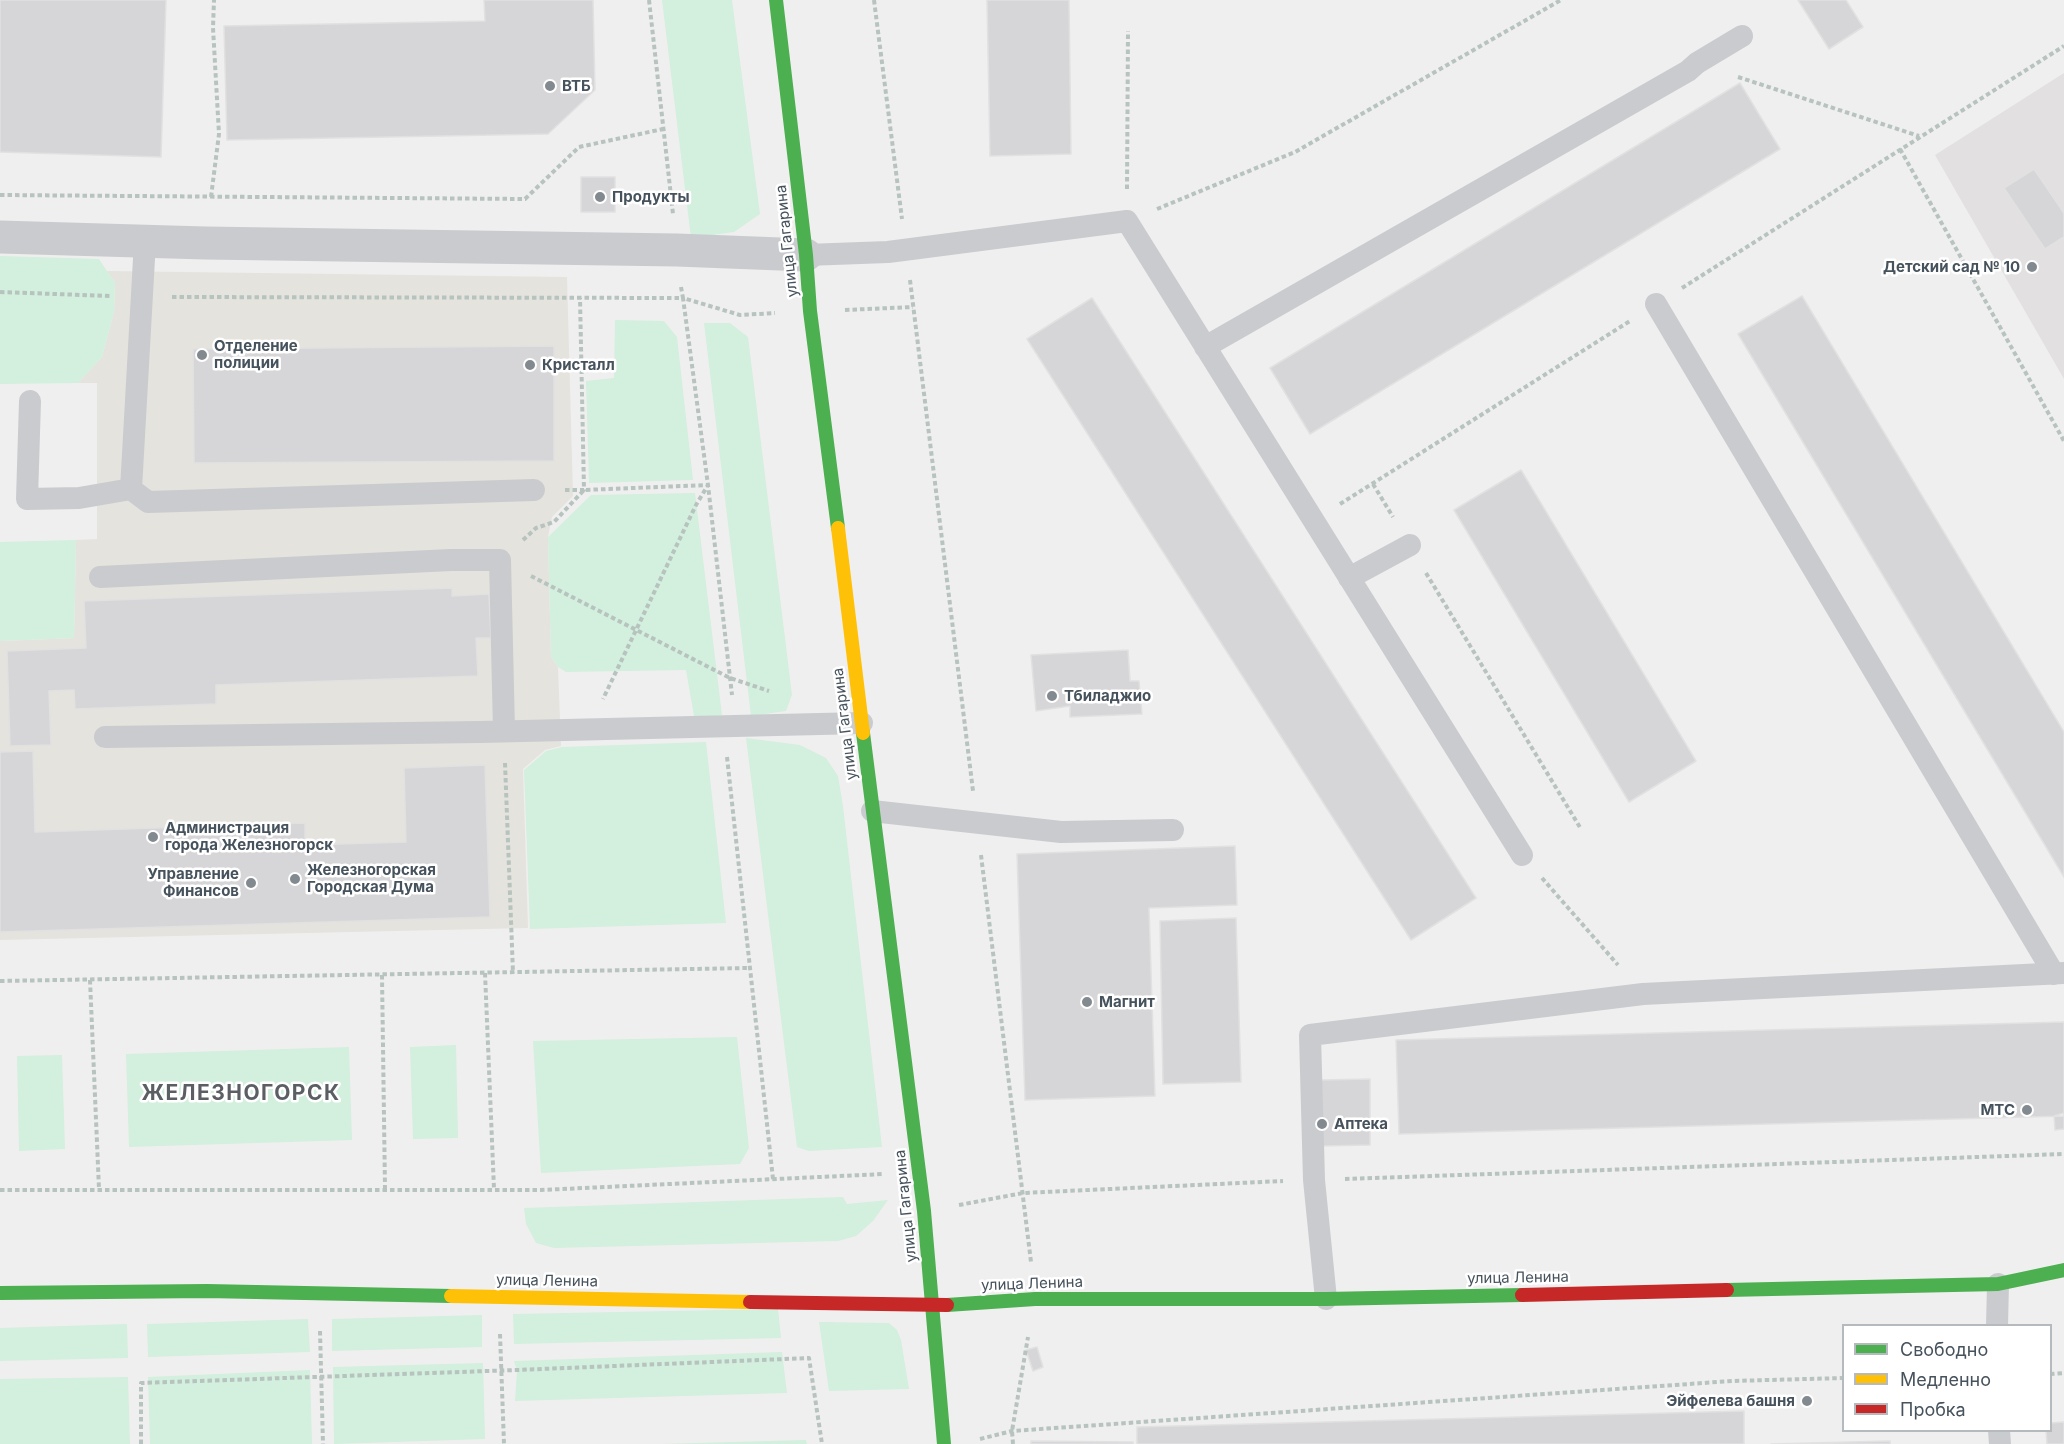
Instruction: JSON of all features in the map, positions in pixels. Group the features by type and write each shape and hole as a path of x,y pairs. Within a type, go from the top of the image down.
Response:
{"main road":[{"name":"улица Гагарина","path":"776,0 806,255 810,311 924,1211 944,1444"},
{"name":"улица Ленина","path":"0,1293 207,1291 933,1306 1035,1299 1326,1299 1998,1284 2064,1270"}],"street":[{"path":"0,237 677,250 806,255"}],"lane":[{"path":"1205,347 1688,71 1697,63 1742,36"},
{"path":"806,255 906,250 1127,221 1522,855"},
{"path":"131,489 145,241"},
{"path":"1326,1299 1314,1180 1310,1035 1643,994 2059,973 1656,304"},
{"path":"30,401 27,499 79,498 131,489 148,502 534,490"},
{"path":"1349,578 1410,545"},
{"path":"100,576 500,560 504,731"},
{"path":"105,737 862,723"},
{"path":"872,811 1062,832 1173,830"},
{"path":"1997,1324 1998,1284"}],"path":[{"path":"211,197 219,134 213,28 214,0"},
{"path":"874,0 974,791"},
{"path":"1128,31 1127,221 1295,152 1561,0"},
{"path":"1314,520 2064,46"},
{"path":"1697,63 1920,136"},
{"path":"0,195 525,199 579,147 663,129"},
{"path":"1900,149 2064,441"},
{"path":"0,292 142,297 683,298 708,485 735,725 726,751 773,1179"},
{"path":"580,298 584,490 554,522 537,528 500,560 730,678 769,691 822,723"},
{"path":"1373,484 1581,829"},
{"path":"537,528 534,490 708,485"},
{"path":"588,729 696,505 708,485"},
{"path":"504,731 513,973"},
{"path":"981,850 1035,1299 1012,1431 1013,1444"},
{"path":"1522,855 1643,994"},
{"path":"0,981 749,969"},
{"path":"485,973 494,1189"},
{"path":"382,975 385,1189"},
{"path":"90,980 99,1190"},
{"path":"0,1190 541,1190 889,1174 924,1211 1023,1193 1314,1180 2064,1154"},
{"path":"320,1294 323,1444"},
{"path":"500,1297 504,1444"},
{"path":"141,1444 141,1383 809,1358 822,1444"},
{"path":"971,1441 1012,1431 1720,1382 1842,1378"}],"shaded area":[{"name":"Детский сад № 10","path":"2064,73 2064,379 1935,155"},
{"name":"Администрация города Железногорск","path":"107,271 567,277 573,496 552,517 548,537 551,657 558,667 561,746 545,750 523,769 528,928 0,940 0,641 74,638 76,540 97,539 97,383 78,383 102,357 114,312 115,283"}],"green space":[{"path":"662,0 732,0 760,214 734,232 691,238"},
{"path":"0,256 99,259 115,283 114,312 102,357 78,383 0,384"},
{"path":"615,320 664,321 677,337 693,480 589,483 586,381 614,378"},
{"path":"704,323 730,323 748,337 792,695 786,711 751,716"},
{"path":"695,493 722,715 707,717 694,716 686,670 566,672 558,667 551,657 548,537 591,495"},
{"path":"76,540 74,638 0,641 0,542"},
{"path":"746,738 800,745 826,758 838,776 882,1147 809,1151 797,1147"},
{"path":"706,742 726,923 530,929 524,770 546,751 562,747"},
{"path":"737,1037 749,1148 740,1164 541,1173 533,1041"},
{"path":"456,1045 458,1138 413,1139 410,1047"},
{"path":"349,1047 352,1140 129,1147 126,1054"},
{"path":"62,1055 65,1149 19,1151 17,1056"},
{"path":"843,1197 847,1204 888,1200 873,1221 856,1236 838,1241 554,1248 536,1243 526,1224 524,1208"},
{"path":"778,1309 781,1338 514,1344 513,1314"},
{"path":"482,1315 482,1347 332,1351 332,1319"},
{"path":"308,1319 310,1352 148,1357 147,1324"},
{"path":"819,1322 889,1323 897,1330 901,1340 909,1389 829,1391"},
{"path":"127,1324 128,1358 0,1361 0,1328"},
{"path":"782,1352 787,1393 515,1401 517,1371 514,1361"},
{"path":"483,1363 485,1439 334,1444 333,1367"},
{"path":"310,1370 312,1444 150,1444 148,1377"},
{"path":"128,1377 130,1444 0,1444 0,1379"},
{"path":"806,1440 807,1444 659,1444"}],"building":[{"path":"0,0 166,0 161,157 0,152"},
{"path":"484,0 593,0 595,90 548,134 227,140 224,26 485,21"},
{"path":"987,0 1069,0 1071,154 990,156"},
{"path":"1798,0 1846,0 1863,27 1829,49"},
{"path":"1740,83 1780,149 1310,434 1270,368"},
{"path":"2034,169 2064,213 2064,237 2045,249 2004,188"},
{"path":"581,177 615,177 615,212 581,212"},
{"path":"1802,296 2064,732 2064,877 1738,334"},
{"path":"1092,298 1476,898 1411,940 1027,339"},
{"path":"554,346 554,461 194,463 193,349"},
{"path":"1521,470 1696,761 1629,802 1454,510"},
{"path":"452,588 452,596 489,594 491,638 476,638 478,676 216,685 216,704 75,709 74,690 49,691 51,745 10,746 7,651 86,648 84,601"},
{"path":"1128,650 1130,681 1139,681 1142,714 1070,717 1070,706 1036,711 1031,655"},
{"name":"Администрация города Железногорск","path":"33,751 35,832 305,823 305,845 406,842 404,768 485,765 490,917 0,932 0,752"},
{"name":"Магнит","path":"1235,846 1237,905 1149,908 1155,1096 1025,1100 1017,854"},
{"path":"1236,918 1241,1082 1163,1084 1160,921"},
{"path":"2064,1022 2064,1116 1399,1134 1396,1040"},
{"path":"1370,1079 1370,1145 1322,1146 1321,1080"},
{"path":"2064,1113 2064,1129 2055,1130 2054,1116"},
{"path":"1037,1347 1043,1367 1033,1371 1026,1350"},
{"path":"1744,1411 1744,1444 1137,1444 1137,1427"},
{"path":"2064,1422 2064,1444 2047,1444 2046,1432 2052,1432 2052,1423"},
{"path":"1031,1441 1133,1442 1133,1444 1031,1444"},
{"path":"1890,1441 1890,1444 1771,1444"}],"traffic: fast":[{"path":"776,0 806,255 810,311 838,528"},
{"path":"863,733 924,1211 944,1444"},
{"path":"1727,1290 1998,1284 2064,1270"},
{"path":"0,1293 207,1291 451,1296"},
{"path":"947,1305 1035,1299 1326,1299 1522,1295"}],"traffic: slow":[{"path":"838,528 863,733"},
{"path":"451,1296 750,1302"}],"traffic: jam":[{"path":"1522,1295 1727,1290"},
{"path":"750,1302 947,1305"}],"place":[{"name":"ВТБ","path":"550,86"},
{"name":"Продукты","path":"600,197"},
{"name":"Детский сад № 10","path":"2032,267"},
{"name":"Отделение полиции","path":"202,355"},
{"name":"Кристалл","path":"530,365"},
{"name":"Тбиладжио","path":"1052,696"},
{"name":"Администрация города Железногорск","path":"153,837"},
{"name":"Железногорская Городская Дума","path":"295,879"},
{"name":"Управление Финансов","path":"251,883"},
{"name":"Магнит","path":"1087,1002"},
{"name":"МТС","path":"2027,1110"},
{"name":"Аптека","path":"1322,1124"},
{"name":"Эйфелева башня","path":"1807,1401"}],"district":[{"name":"ЖЕЛЕЗНОГОРСК","path":"241,1094"}]}
